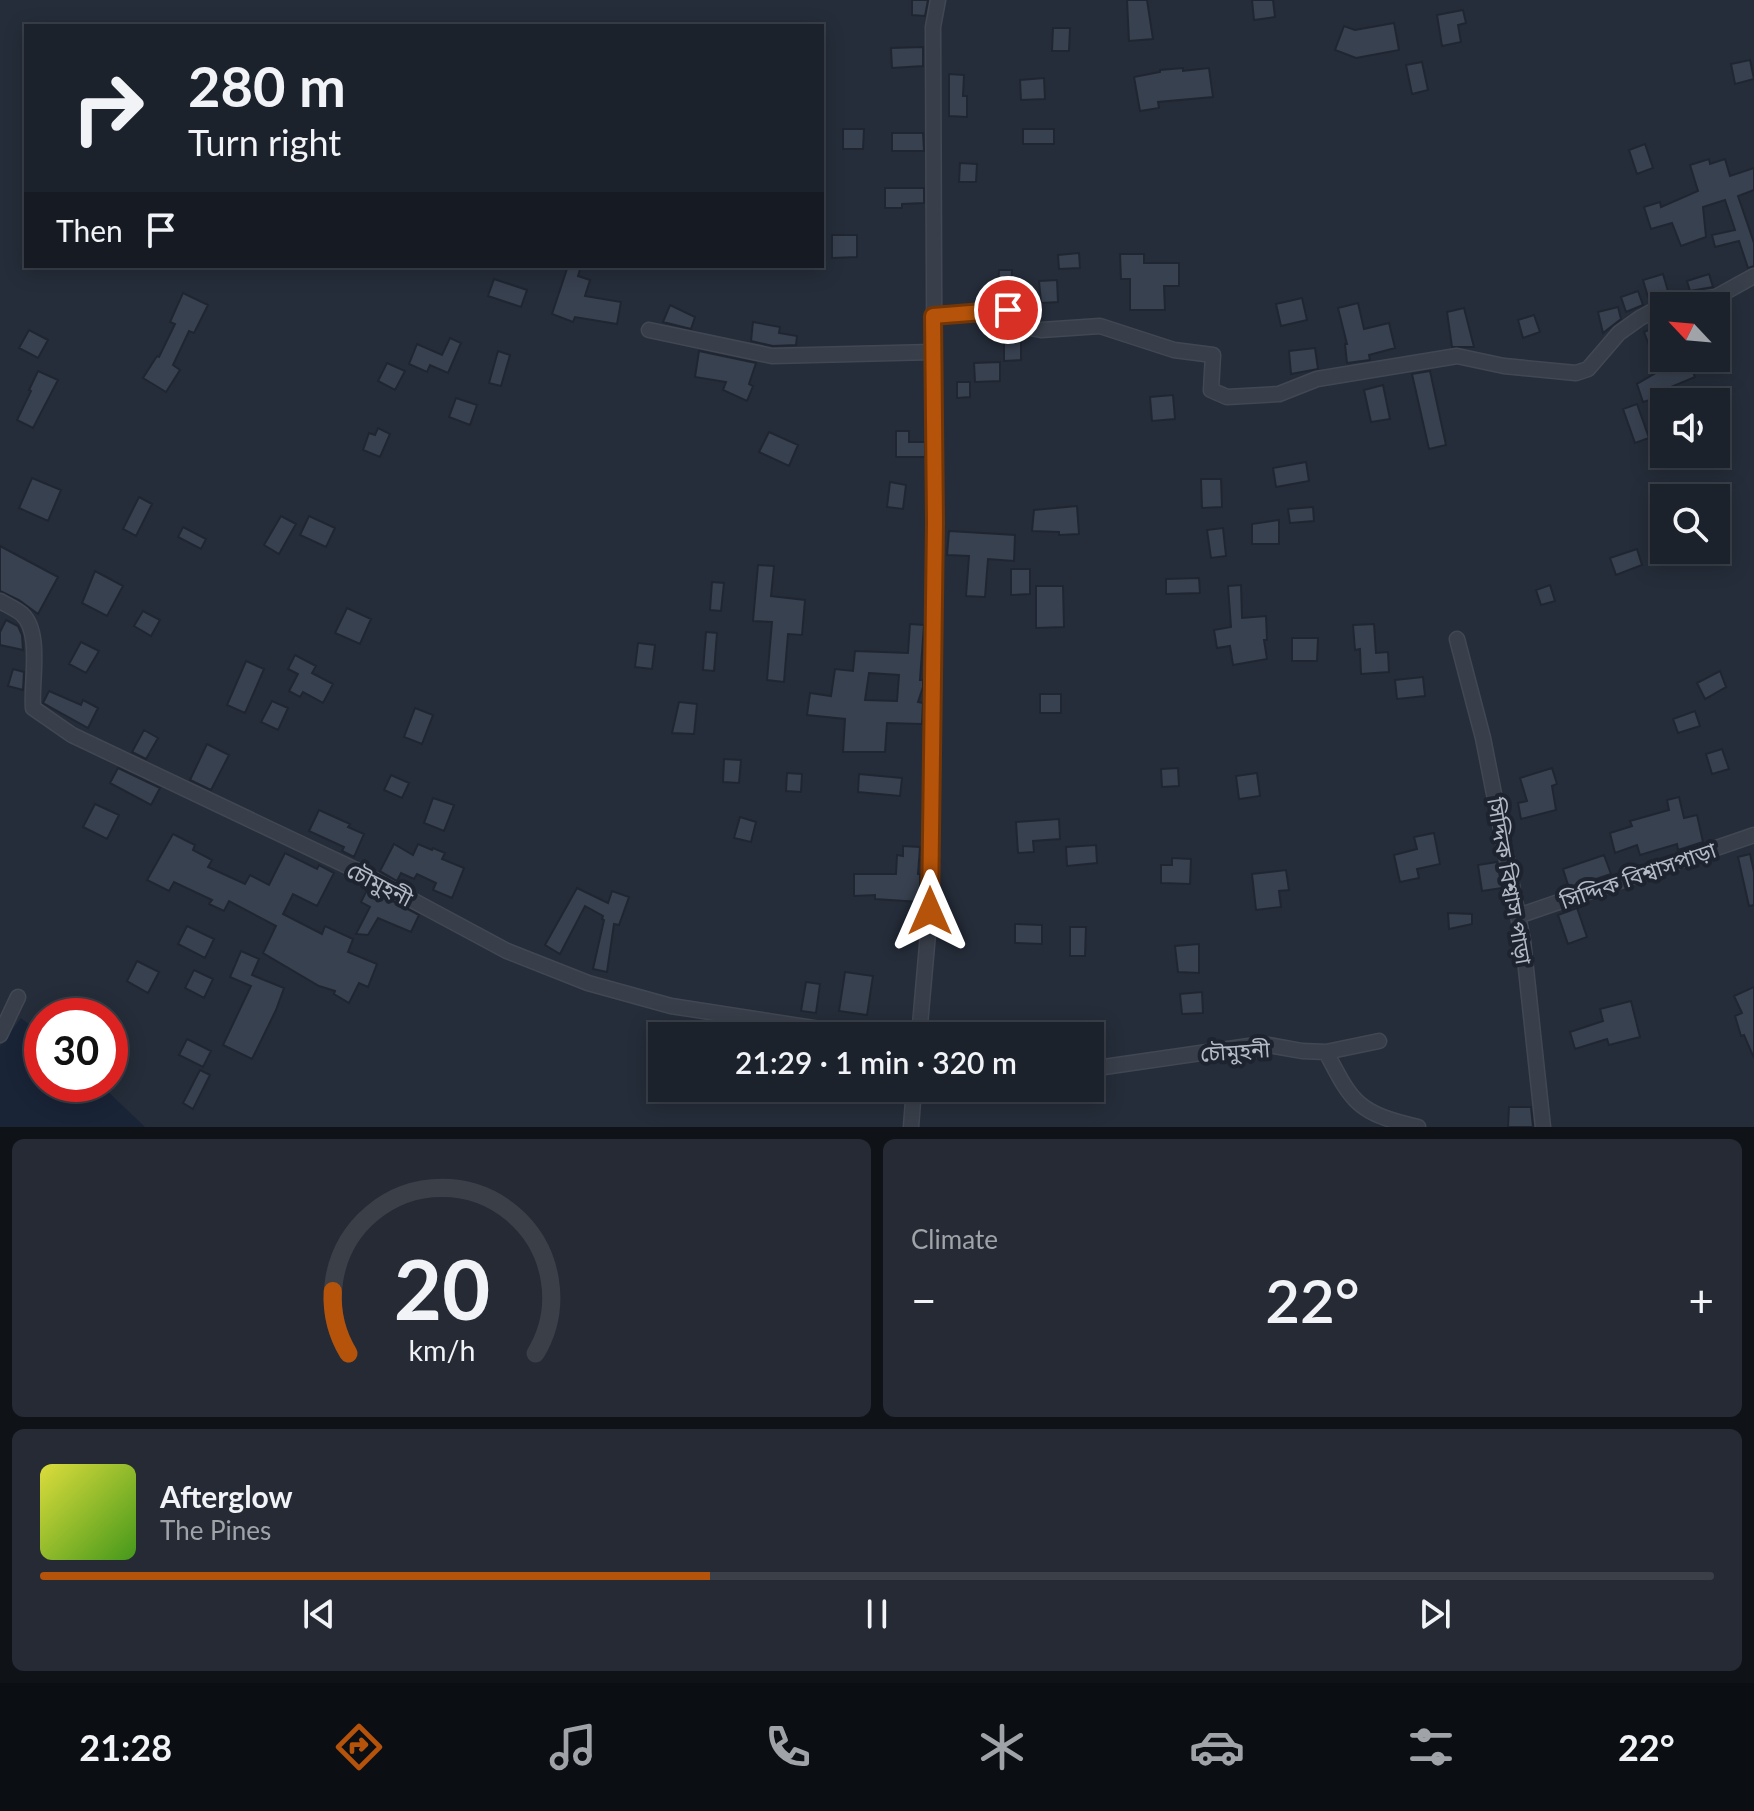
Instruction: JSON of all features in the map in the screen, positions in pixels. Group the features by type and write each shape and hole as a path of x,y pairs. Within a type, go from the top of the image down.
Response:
{"street":[{"path":"920,1022 930,911 935,523 933,27 938,0"},
{"path":"933,316 1008,310 1016,325 1041,330 1100,326 1174,350 1213,355 1211,390 1227,397 1245,397 1279,394 1317,379 1457,356 1504,366 1576,373 1588,369 1619,333 1640,318 1666,304 1716,297 1754,276"},
{"path":"649,330 772,356 933,352"},
{"name":"চৌমুহনী","path":"0,601 23,615 35,633 31,686 33,708 72,735 358,871 507,951 588,983 671,1006 774,1022"},
{"name":"সিদ্দিক বিশ্বাস পাড়া","path":"1457,639 1483,738 1520,915 1543,1127"},
{"name":"সিদ্দিক বিশ্বাসপাড়া","path":"1520,915 1754,835"},
{"path":"0,1035 18,997"},
{"name":"চৌমুহনী","path":"1104,1067 1263,1044 1326,1052 1379,1041"},
{"path":"1326,1052 1345,1088 1361,1108 1395,1122 1418,1127"},
{"path":"911,1127 913,1102"}],"water":[{"path":"21,1018 24,1020 24,1102 119,1102 145,1127 0,1127 0,1046"}],"building":[{"path":"912,0 928,0 925,16 912,15"},
{"path":"1127,0 1147,0 1153,39 1129,41"},
{"path":"1252,0 1273,0 1275,17 1254,20"},
{"path":"1463,10 1466,23 1458,25 1461,42 1442,46 1437,15"},
{"path":"1394,23 1399,50 1356,58 1335,50 1344,26 1355,30"},
{"path":"1053,28 1070,28 1069,51 1052,51"},
{"path":"923,47 923,66 892,68 891,48"},
{"path":"1750,60 1754,79 1735,84 1731,64"},
{"path":"1422,62 1428,90 1412,94 1406,65"},
{"path":"1183,68 1183,71 1209,68 1213,97 1158,102 1159,108 1140,111 1134,77"},
{"path":"949,74 964,75 963,96 967,96 967,117 949,116"},
{"path":"1044,78 1045,99 1021,100 1020,80"},
{"path":"843,129 864,129 863,149 843,149"},
{"path":"1023,129 1054,129 1054,144 1023,144"},
{"path":"892,133 923,133 924,151 892,151"},
{"path":"1645,144 1653,168 1637,174 1629,150"},
{"path":"1709,159 1710,164 1725,159 1730,176 1754,168 1754,190 1738,196 1754,243 1754,266 1748,268 1739,241 1715,247 1712,235 1735,230 1725,200 1703,207 1706,237 1681,246 1672,223 1651,229 1644,207 1660,202 1661,207 1698,191 1690,165"},
{"path":"960,163 977,164 976,182 959,182"},
{"path":"885,188 924,188 924,203 885,208"},
{"path":"832,235 857,235 857,257 832,258"},
{"path":"1079,253 1080,268 1059,269 1058,255"},
{"path":"1120,254 1144,254 1144,263 1179,263 1179,286 1164,286 1165,310 1130,310 1130,279 1121,279"},
{"path":"567,268 580,268 578,276 590,280 585,296 621,302 617,324 575,317 573,322 552,314"},
{"path":"999,270 1012,270 1011,301 997,301"},
{"path":"1663,274 1668,291 1650,292 1648,297 1643,280"},
{"path":"1709,274 1713,287 1690,291 1687,281"},
{"path":"494,279 527,290 521,307 488,296"},
{"path":"1057,280 1058,302 1041,303 1039,281"},
{"path":"1638,291 1643,305 1626,312 1621,297"},
{"path":"183,293 208,305 194,333 189,331 173,365 180,370 166,392 143,378 159,357 175,324 170,322"},
{"path":"1302,298 1307,320 1281,326 1276,304"},
{"path":"1358,303 1364,329 1389,323 1395,348 1369,355 1370,360 1347,363 1347,344 1338,308"},
{"path":"670,305 695,317 691,329 663,322"},
{"path":"1618,307 1621,319 1603,333 1598,312"},
{"path":"1464,308 1474,347 1452,347 1447,312"},
{"path":"1534,315 1540,332 1523,338 1518,320"},
{"path":"753,322 780,327 779,333 797,336 796,345 773,346 751,341"},
{"path":"1650,329 1650,348 1644,332"},
{"path":"29,330 48,340 38,358 19,348"},
{"path":"1004,330 1021,336 1021,360 1004,361"},
{"path":"450,338 461,343 448,373 430,365 427,372 409,364 417,344 442,355"},
{"path":"1315,348 1318,369 1291,374 1289,351"},
{"path":"498,351 510,355 501,386 489,383"},
{"path":"699,351 756,363 747,401 723,390 726,382 695,377"},
{"path":"1000,362 1000,381 975,382 974,363"},
{"path":"387,363 405,371 395,390 378,381"},
{"path":"38,371 58,380 33,428 17,420"},
{"path":"1430,371 1446,445 1429,449 1412,374"},
{"path":"1657,372 1693,372 1695,377 1669,388 1650,388 1650,400 1643,402 1637,384"},
{"path":"957,382 970,382 970,397 957,398"},
{"path":"1383,385 1390,419 1371,422 1364,390"},
{"path":"1173,395 1175,419 1152,421 1150,397"},
{"path":"456,398 477,405 470,425 449,417"},
{"path":"1637,404 1649,438 1635,443 1623,409"},
{"path":"378,428 390,434 380,457 363,450 369,433 375,435"},
{"path":"896,431 909,431 909,442 925,442 925,457 896,457"},
{"path":"769,432 798,445 789,466 759,452"},
{"path":"1306,462 1309,481 1276,487 1273,468"},
{"path":"32,478 61,490 48,521 19,508"},
{"path":"1201,479 1221,479 1222,507 1202,508"},
{"path":"890,482 906,485 903,509 887,507"},
{"path":"139,497 152,504 136,536 123,529"},
{"path":"1077,506 1079,534 1032,531 1034,510"},
{"path":"1313,507 1314,521 1290,523 1288,509"},
{"path":"281,516 296,524 279,554 264,545"},
{"path":"309,516 335,528 326,547 300,535"},
{"path":"1279,520 1279,544 1252,544 1252,524"},
{"path":"183,527 206,539 201,549 178,537"},
{"path":"1223,528 1226,556 1211,558 1207,530"},
{"path":"949,531 1015,535 1014,561 988,559 985,597 966,596 969,556 947,555"},
{"path":"0,546 58,577 38,614 0,591"},
{"path":"1637,549 1642,565 1616,575 1610,558"},
{"path":"758,565 774,566 771,596 805,600 802,635 788,634 784,682 767,680 772,622 753,621"},
{"path":"1011,569 1030,569 1030,594 1011,595"},
{"path":"95,571 123,586 107,616 82,603"},
{"path":"1199,578 1200,593 1166,594 1166,579"},
{"path":"712,582 724,583 721,611 710,610"},
{"path":"1241,585 1242,618 1266,616 1267,640 1264,640 1267,659 1233,665 1230,646 1217,648 1214,630 1231,627 1228,586"},
{"path":"1550,585 1555,601 1541,605 1536,590"},
{"path":"1036,586 1063,586 1064,627 1036,628"},
{"path":"347,608 371,619 360,644 335,633"},
{"path":"143,611 160,620 151,636 134,626"},
{"path":"6,620 18,626 23,650 0,645 0,632"},
{"path":"910,624 924,625 920,680 923,680 923,687 918,702 923,703 922,724 887,723 885,752 843,752 845,719 807,715 810,693 831,696 835,669 853,671 855,651 908,653","holes":["869,673 899,675 897,701 865,700"]},
{"path":"1374,624 1376,653 1388,652 1389,672 1361,674 1360,649 1355,650 1353,625"},
{"path":"706,632 717,633 714,671 703,670"},
{"path":"1292,638 1318,638 1317,661 1292,661"},
{"path":"81,642 99,651 86,673 69,664"},
{"path":"638,643 655,645 652,669 635,667"},
{"path":"295,655 316,666 312,673 333,684 323,703 303,692 300,697 289,691 298,674 288,669"},
{"path":"246,661 264,669 245,713 227,705"},
{"path":"13,669 24,672 23,690 8,686"},
{"path":"1720,671 1726,687 1705,699 1697,683"},
{"path":"1423,677 1425,696 1397,699 1395,680"},
{"path":"49,691 81,705 83,700 98,708 88,728 43,703"},
{"path":"1040,694 1061,694 1061,713 1040,713"},
{"path":"272,701 288,708 278,730 261,722"},
{"path":"679,702 697,704 694,734 672,733"},
{"path":"415,708 433,715 422,744 404,737"},
{"path":"1695,711 1700,726 1678,733 1673,719"},
{"path":"144,730 158,738 146,759 132,752"},
{"path":"207,744 229,755 211,790 190,780"},
{"path":"1722,749 1729,769 1712,774 1706,754"},
{"path":"724,759 741,760 739,783 723,782"},
{"path":"118,768 160,788 151,805 110,783"},
{"path":"1178,768 1179,786 1162,787 1161,769"},
{"path":"1552,768 1557,784 1552,786 1556,810 1521,819 1518,803 1527,801 1520,778"},
{"path":"787,773 802,774 801,792 786,791"},
{"path":"1257,773 1260,796 1239,799 1236,776"},
{"path":"859,774 902,778 900,796 858,792"},
{"path":"391,775 409,783 402,798 384,790"},
{"path":"1679,797 1684,818 1697,815 1703,842 1678,850 1677,844 1640,855 1637,845 1615,853 1610,833 1632,826 1630,821 1669,810 1667,800"},
{"path":"433,798 454,805 444,831 424,823"},
{"path":"95,804 119,815 107,839 83,827"},
{"path":"319,810 364,834 354,857 342,851 344,847 309,831"},
{"path":"740,817 756,822 751,842 734,838"},
{"path":"1059,819 1060,839 1033,841 1034,852 1018,853 1016,822"},
{"path":"1434,833 1440,864 1417,869 1419,878 1400,882 1394,855 1417,849 1414,837"},
{"path":"173,834 195,845 193,850 212,860 208,867 245,884 250,875 269,885 285,853 317,869 319,865 334,873 317,906 293,894 283,914 322,934 325,926 353,939 348,952 377,964 368,987 359,983 349,1003 334,994 335,991 319,986 263,953 276,926 229,901 224,911 209,904 212,900 174,882 169,891 147,880"},
{"path":"394,844 413,855 418,844 433,848 445,853 442,859 464,868 452,898 433,890 436,883 417,874 414,879 401,873 397,881 380,871"},
{"path":"1096,845 1097,863 1067,866 1066,847"},
{"path":"903,846 920,847 920,902 875,899 875,895 854,896 854,874 896,874 897,855 903,856"},
{"path":"1750,854 1754,872 1754,905 1749,906 1738,857"},
{"path":"1604,855 1611,874 1569,888 1563,869"},
{"path":"1172,858 1191,859 1190,884 1161,883 1161,865 1172,865"},
{"path":"1497,862 1502,888 1482,891 1478,865"},
{"path":"1286,870 1289,890 1279,891 1281,907 1256,910 1252,874"},
{"path":"368,888 419,915 411,932 378,918 368,935 356,934 370,907 361,902"},
{"path":"577,888 608,903 612,891 629,897 619,925 614,924 607,972 593,969 603,916 585,906 560,954 545,945"},
{"path":"1577,908 1587,937 1568,944 1558,915"},
{"path":"1448,913 1472,914 1472,924 1449,929"},
{"path":"1015,924 1042,925 1042,944 1015,943"},
{"path":"187,926 214,939 205,958 178,944"},
{"path":"1070,927 1086,927 1085,956 1070,956"},
{"path":"1199,944 1199,973 1178,972 1175,946"},
{"path":"241,951 259,959 252,975 284,988 252,1059 223,1045 251,986 230,977"},
{"path":"137,961 159,972 148,993 127,981"},
{"path":"194,970 213,979 204,998 185,988"},
{"path":"845,972 873,976 867,1015 839,1011"},
{"path":"806,982 820,984 816,1013 801,1011"},
{"path":"1754,987 1754,1058 1744,1035 1741,1036 1735,1016 1742,1013 1734,996"},
{"path":"1202,992 1203,1013 1182,1014 1180,994"},
{"path":"1631,1001 1640,1037 1609,1045 1607,1039 1575,1049 1570,1032 1603,1021 1600,1009"},
{"path":"187,1039 211,1051 203,1067 179,1055"},
{"path":"200,1070 210,1075 193,1109 183,1103"},
{"path":"1509,1107 1531,1107 1533,1127 1508,1127"}],"route":[{"path":"930,911 935,523 933,316 1008,310"}]}
